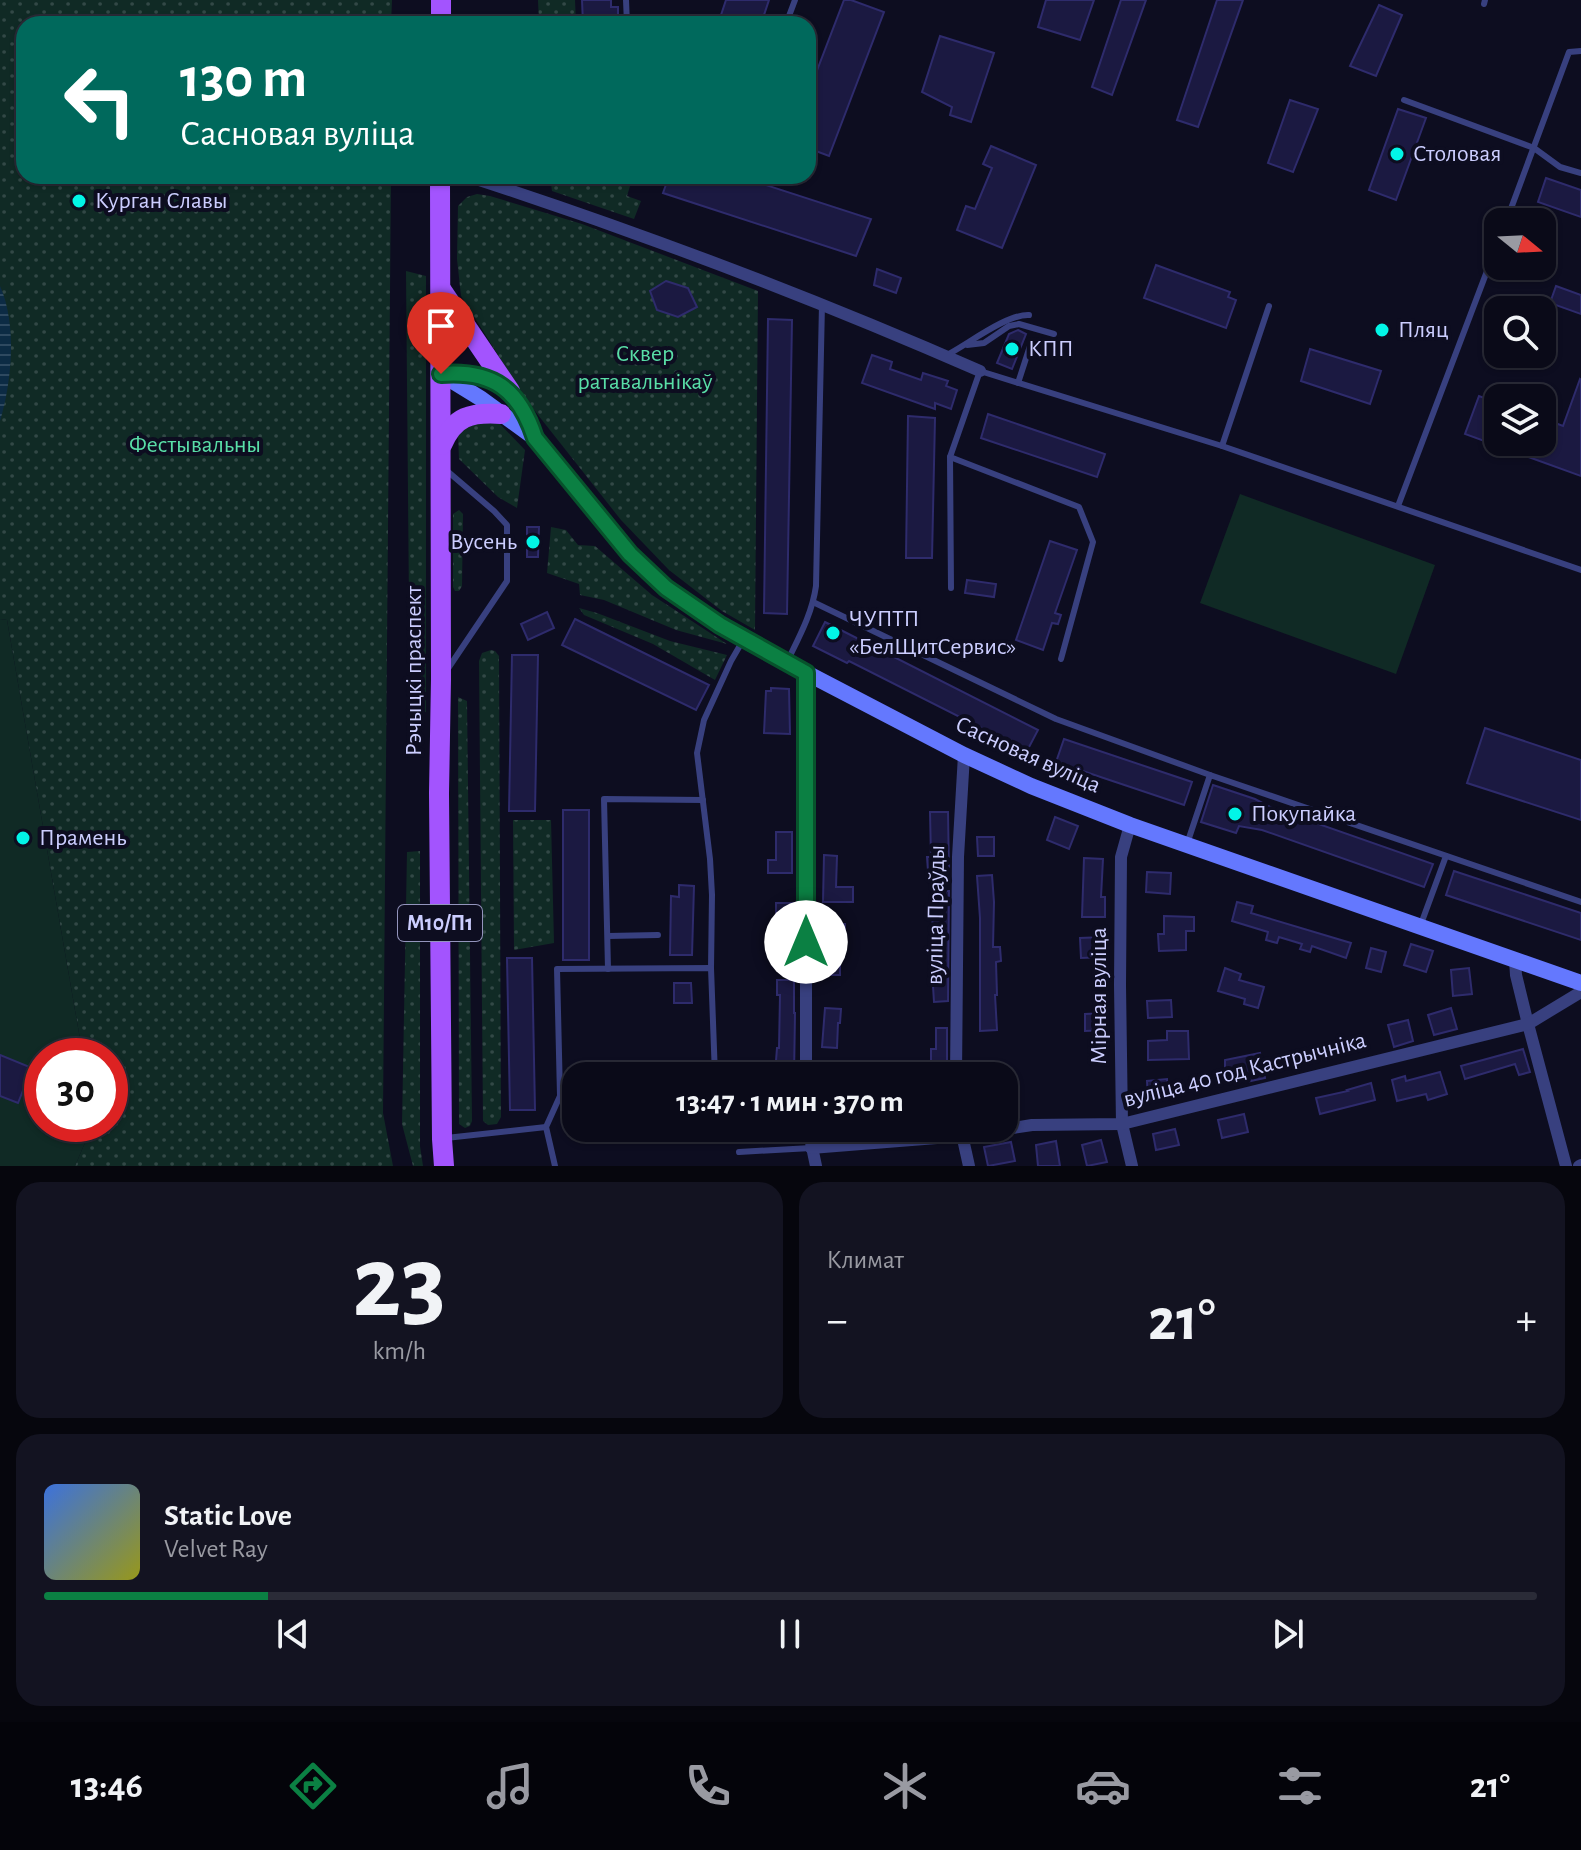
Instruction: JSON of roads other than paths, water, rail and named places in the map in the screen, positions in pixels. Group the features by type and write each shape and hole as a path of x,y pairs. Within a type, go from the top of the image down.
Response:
{"main road":[{"name":"Рэчыцкі праспект","path":"440,184 439,793 444,1166"},
{"path":"441,289 510,391"},
{"path":"441,374 464,372 483,376 510,391"},
{"name":"Сасновая вуліца","path":"441,374 535,438 630,554 666,588 720,625 806,673 1031,786 1130,825 1581,983"},
{"name":"Сасновая вуліца","path":"510,391 530,423 535,438"},
{"path":"439,458 448,429 458,420 485,413 501,414"}],"street":[{"path":"491,184 822,304 980,371"},
{"path":"806,673 806,1062"},
{"name":"вуліца Праўды","path":"956,1062 958,857 964,755"},
{"name":"Мірная вуліца","path":"1130,825 1121,857 1120,985 1122,1124 1132,1166"},
{"path":"1515,960 1528,1024 1566,1166"},
{"name":"вуліца 40 год Кастрычніка","path":"1018,1126 1122,1124 1528,1024 1581,992"},
{"path":"810,1142 816,1166"},
{"name":"вуліца 40 год Кастрычніка","path":"811,1148 868,1142"},
{"path":"964,1142 969,1166"}],"lane":[{"path":"1511,208 1569,52 1581,51"},
{"path":"1404,100 1534,148 1560,167 1581,173"},
{"path":"1398,506 1484,279"},
{"path":"787,662 808,619 816,586 822,304"},
{"path":"1222,446 1269,306"},
{"path":"945,356 1008,321 1029,315"},
{"path":"967,345 984,343 1009,326 1019,324 1054,334"},
{"path":"1018,383 1030,346"},
{"path":"951,588 950,457 980,371 1222,446 1581,570"},
{"path":"950,457 1079,507 1093,542 1061,659"},
{"path":"439,458 507,525 507,581 441,679"},
{"path":"813,602 1056,719 1581,902"},
{"path":"714,1062 712,895 697,753 704,720 744,639"},
{"path":"1187,845 1210,775"},
{"path":"608,969 604,799 703,800"},
{"path":"1420,927 1446,856"},
{"path":"608,936 658,935"},
{"path":"555,1166 546,1127 560,1096 557,969 711,968"},
{"path":"442,1139 546,1127"},
{"path":"739,1152 811,1148"}],"water":[{"path":"0,286 9,318 11,353 0,421"}],"place":[{"name":"Столовая","path":"1397,154"},
{"name":"Курган Славы","path":"79,201"},
{"name":"Пляц","path":"1382,330"},
{"name":"КПП","path":"1012,349"},
{"name":"Вусень","path":"533,542"},
{"name":"ЧУПТП «БелЩитСервис»","path":"833,633"},
{"name":"Покупайка","path":"1235,814"},
{"name":"Прамень","path":"23,838"}],"park label":[{"name":"Сквер ратавальнікаў","path":"645,368"},
{"name":"Фестывальны","path":"195,445"}]}
